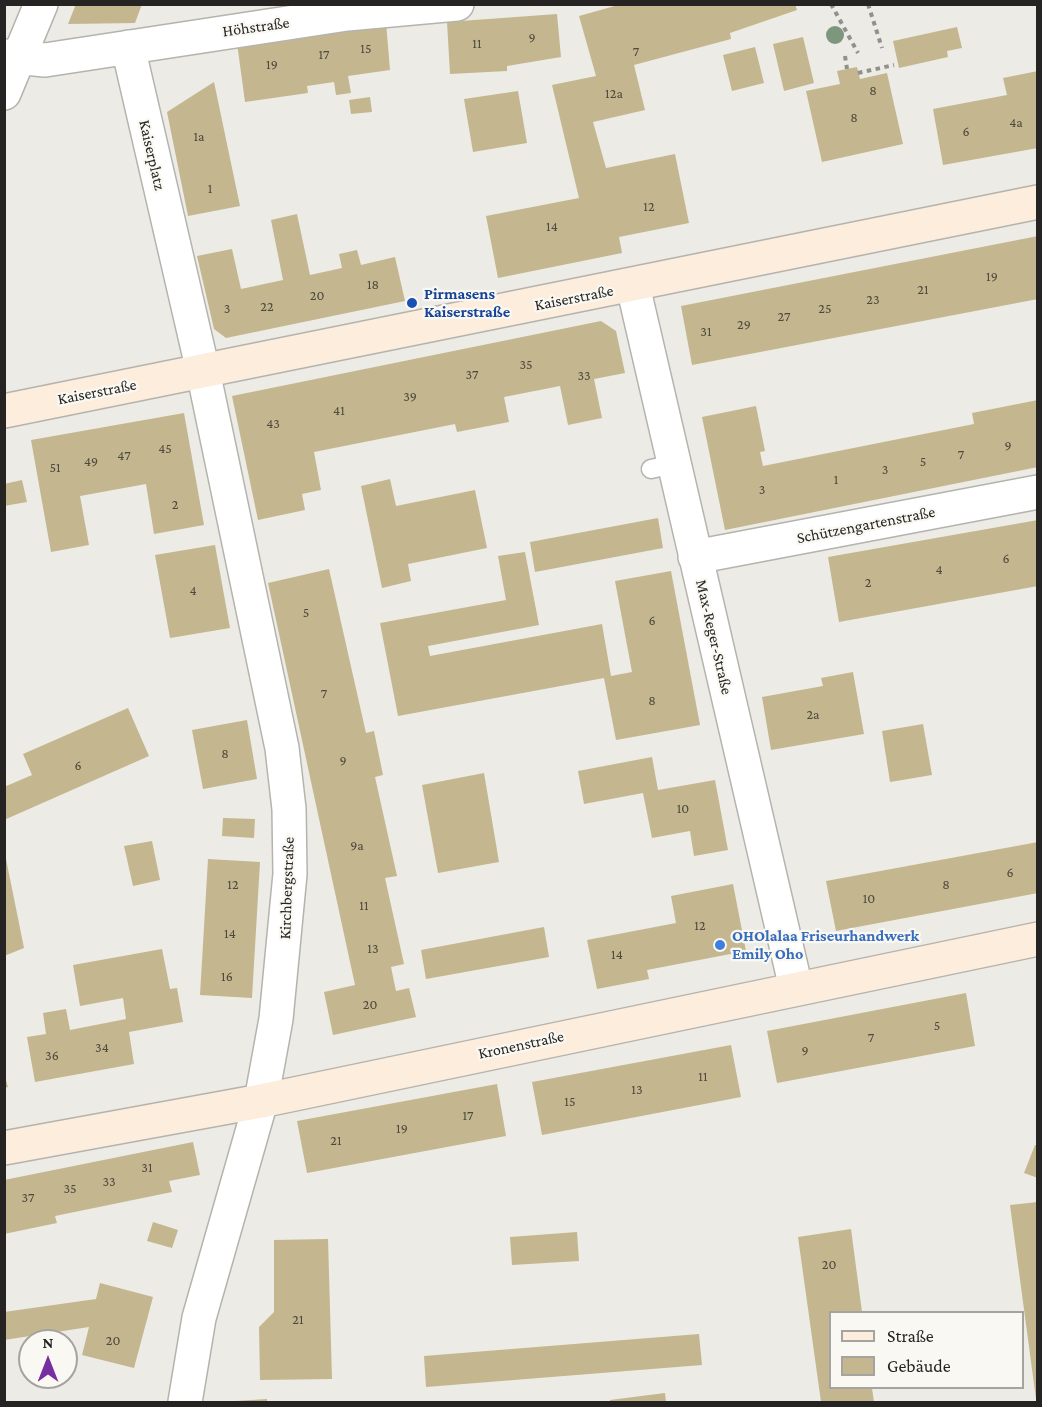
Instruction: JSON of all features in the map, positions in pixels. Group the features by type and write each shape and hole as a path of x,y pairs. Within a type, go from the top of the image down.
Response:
{"main road":[{"name":"Kaiserstraße","path":"4,411 633,286 1038,202"},
{"name":"Kronenstraße","path":"4,1148 261,1101 1038,939"}],"street":[{"path":"4,93 11,58 41,4"},
{"name":"Höhstraße","path":"128,47 347,14 457,4"},
{"path":"11,58 56,59 128,47"},
{"name":"Kaiserplatz","path":"128,47 203,371"},
{"name":"Max-Reger-Straße","path":"633,286 662,466 695,557 796,988"},
{"name":"Kirchbergstraße","path":"185,1402 200,1318 261,1101 276,1019 286,937 290,874 289,809 282,748 203,371"},
{"name":"Schützengartenstraße","path":"695,557 1038,492"}],"path":[{"path":"831,4 858,53"},
{"path":"868,4 882,48"},
{"path":"845,56 847,69"},
{"path":"858,73 894,65"}],"building":[{"path":"76,4 142,4 135,23 68,24"},
{"path":"622,4 795,4 797,10 730,33 731,39 634,65 645,110 593,122 606,168 675,154 689,223 619,237 622,253 498,278 486,216 579,198 552,85 596,76 579,16"},
{"path":"557,14 561,57 507,66 507,71 450,74 447,22"},
{"path":"386,22 390,70 348,76 351,93 336,95 334,82 307,86 308,93 245,102 237,43"},
{"path":"957,27 962,48 947,51 948,57 899,68 893,41"},
{"path":"803,37 814,83 784,91 773,44"},
{"path":"755,47 764,83 732,91 723,55"},
{"path":"857,67 860,79 887,73 903,144 822,162 806,91 840,84 837,71"},
{"path":"1038,71 1038,148 943,165 933,109 1007,95 1003,78"},
{"path":"214,82 240,206 188,216 167,112"},
{"path":"518,91 527,143 473,152 464,99"},
{"path":"370,97 372,112 351,114 349,100"},
{"path":"297,214 310,275 342,268 339,254 357,250 361,265 395,257 405,301 226,338 214,329 197,256 232,249 241,289 283,280 271,220"},
{"path":"1038,236 1038,299 692,365 681,306"},
{"path":"601,321 616,331 625,373 594,379 602,418 568,425 560,386 504,397 509,422 457,432 455,424 314,452 321,490 302,494 305,510 258,520 232,396"},
{"path":"1038,400 1038,467 725,530 702,417 756,406 765,451 760,452 763,466 974,424 972,413"},
{"path":"184,413 204,525 154,534 146,484 80,496 89,545 51,552 31,440"},
{"path":"390,479 396,506 475,490 487,548 408,564 411,581 382,588 361,486"},
{"path":"22,480 27,502 4,506 4,484"},
{"path":"658,518 663,548 535,572 530,542"},
{"path":"1038,520 1038,586 839,622 828,557"},
{"path":"215,545 230,628 170,638 155,555"},
{"path":"525,552 539,625 428,646 430,656 602,624 611,676 632,672 615,581 671,571 700,725 616,740 604,678 398,716 380,623 506,600 498,556"},
{"path":"329,569 366,733 374,731 383,775 375,777 397,876 385,878 404,964 391,967 396,991 409,988 416,1017 333,1035 324,992 355,985 268,583"},
{"path":"853,672 864,734 771,750 762,697 823,686 821,678"},
{"path":"128,708 149,756 4,820 4,787 32,775 23,754"},
{"path":"247,720 257,779 203,789 192,730"},
{"path":"923,724 932,775 890,782 882,731"},
{"path":"652,757 658,790 715,780 728,850 694,856 690,831 652,838 643,793 584,804 578,771"},
{"path":"484,773 499,862 438,873 422,785"},
{"path":"223,818 255,819 254,838 222,836"},
{"path":"152,841 160,880 133,886 124,846"},
{"path":"1038,842 1038,893 836,931 826,881"},
{"path":"4,849 24,948 4,956"},
{"path":"208,859 260,862 252,998 200,995"},
{"path":"733,884 746,951 647,970 649,979 597,989 587,940 676,923 671,896"},
{"path":"544,927 549,957 426,979 421,950"},
{"path":"162,949 170,989 177,988 183,1022 129,1032 134,1064 35,1082 27,1037 46,1034 43,1013 66,1009 70,1030 126,1019 123,998 80,1006 73,965"},
{"path":"966,993 975,1046 777,1083 767,1031"},
{"path":"731,1045 741,1097 542,1135 532,1082"},
{"path":"4,1074 8,1087 4,1088"},
{"path":"497,1084 506,1136 307,1173 297,1121"},
{"path":"193,1142 200,1175 169,1181 172,1192 55,1216 57,1223 4,1234 4,1180"},
{"path":"1035,1145 1038,1146 1038,1178 1024,1173"},
{"path":"1038,1202 1038,1399 1036,1399 1010,1205"},
{"path":"153,1222 178,1230 172,1248 147,1241"},
{"path":"851,1229 862,1311 829,1311 829,1389 872,1389 874,1402 821,1402 798,1237"},
{"path":"577,1232 579,1261 512,1265 510,1237"},
{"path":"328,1239 332,1379 260,1380 259,1327 274,1312 274,1240"},
{"path":"100,1283 153,1297 134,1368 82,1355 89,1327 18,1329 18,1338 4,1340 4,1312 96,1299"},
{"path":"699,1334 702,1365 426,1387 424,1356"},
{"path":"665,1393 666,1402 610,1402 610,1400"},
{"path":"267,1399 267,1402 235,1402 235,1401"}],"place":[{"name":"Pirmasens Kaiserstraße","path":"412,303"},
{"name":"OHOlalaa Friseurhandwerk Emily Oho","path":"720,945"}]}
